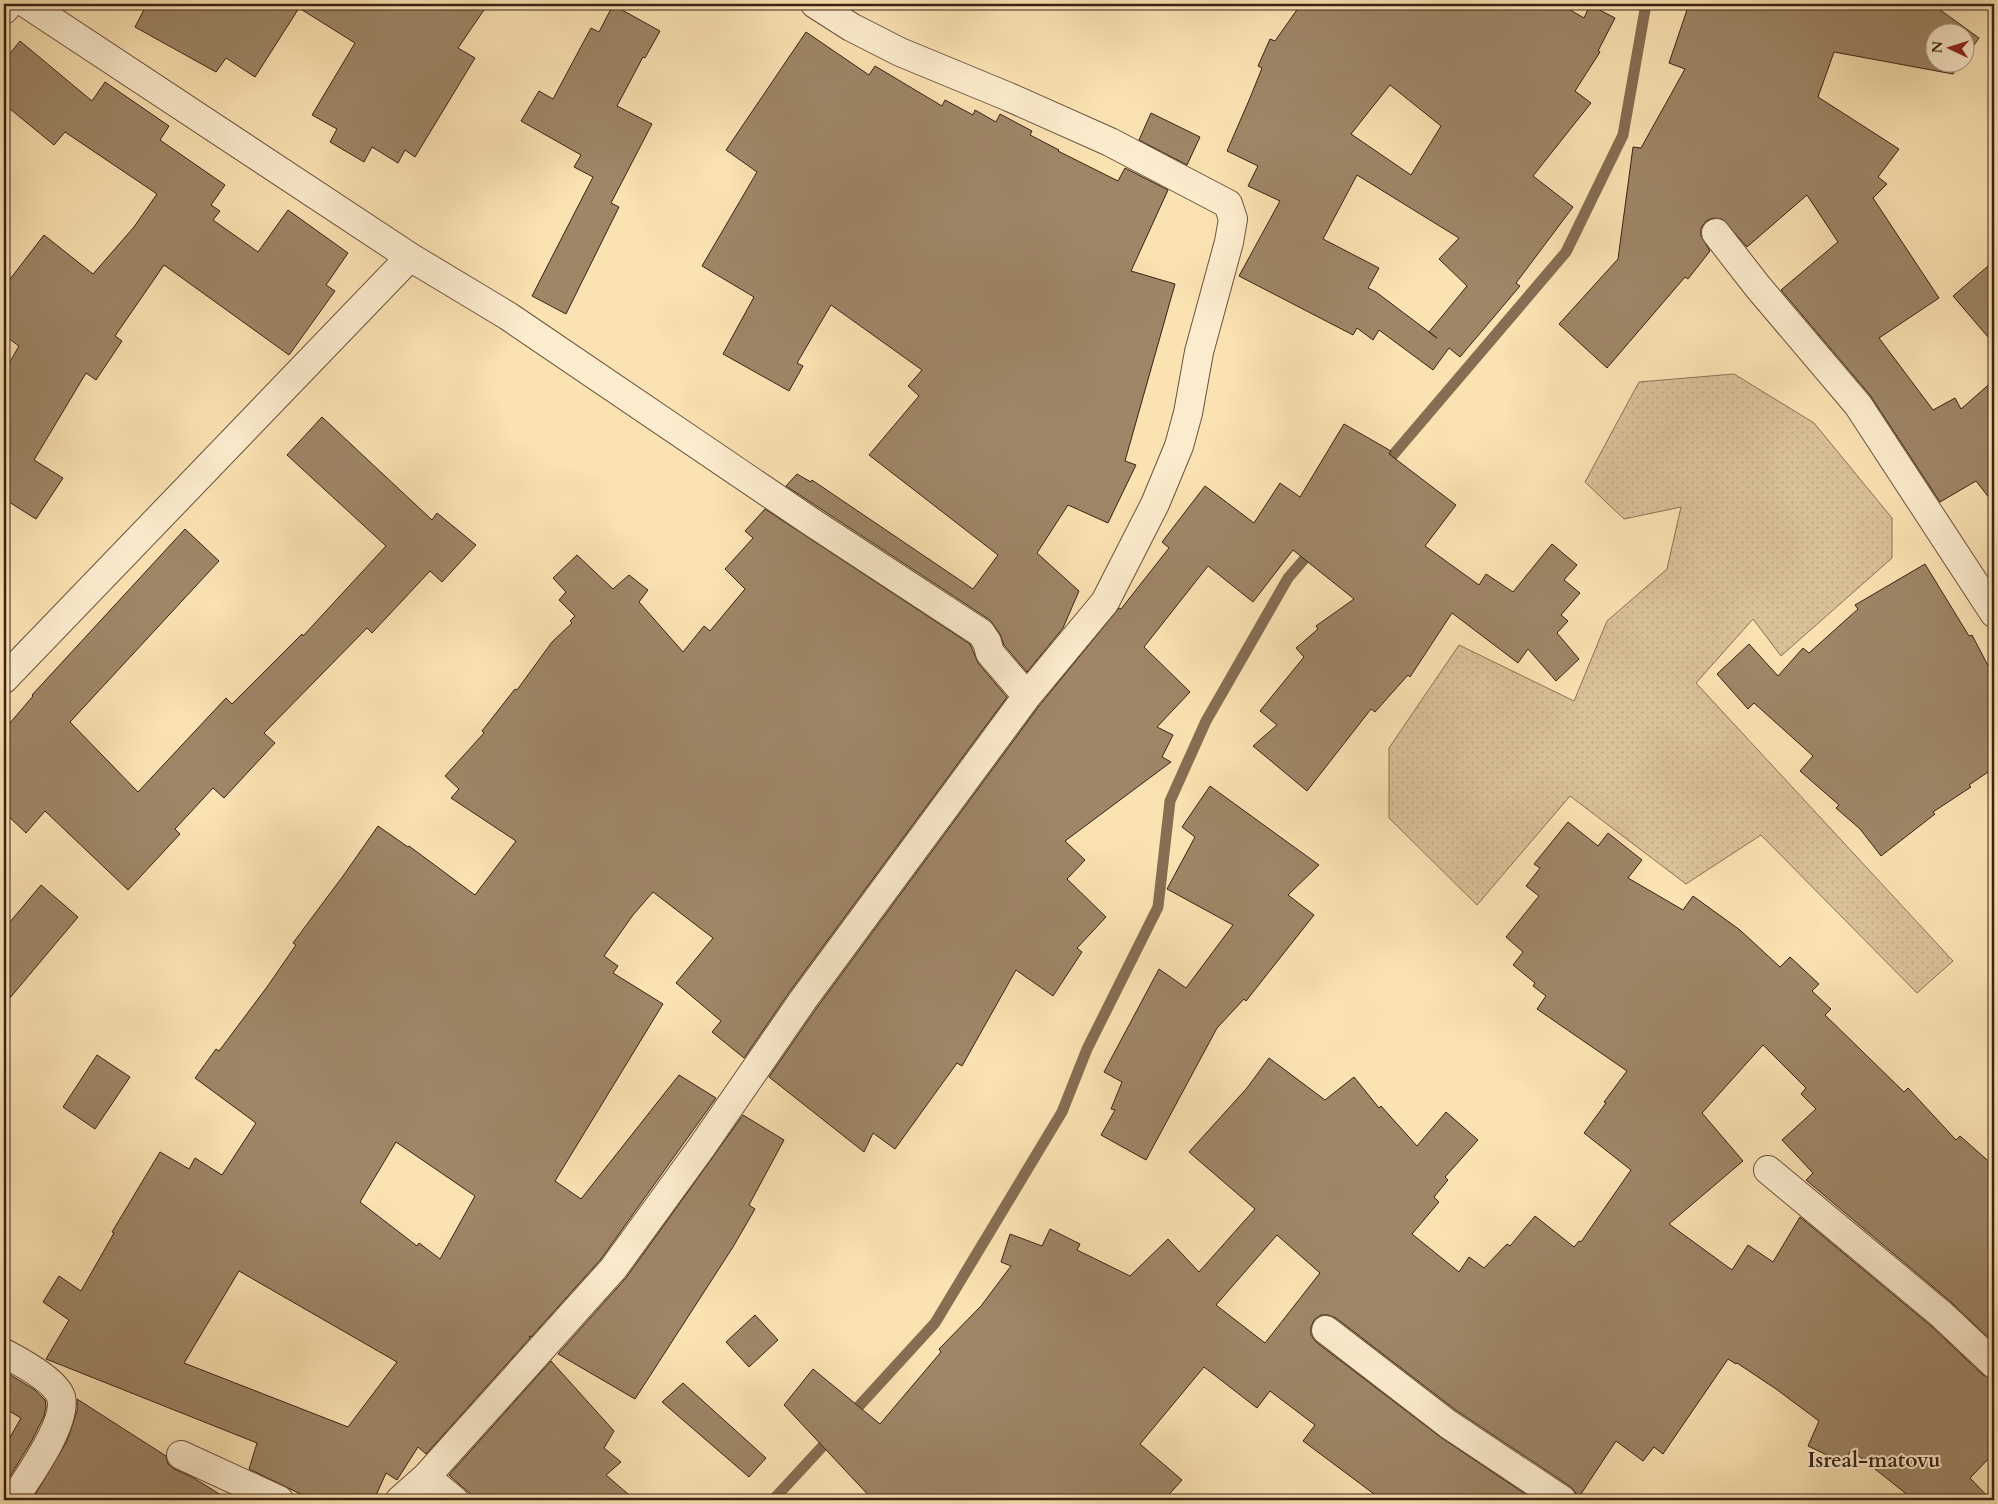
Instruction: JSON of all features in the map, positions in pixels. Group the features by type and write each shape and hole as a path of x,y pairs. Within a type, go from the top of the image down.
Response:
{"street":[{"path":"4,10 9,4"},
{"path":"27,4 410,257 508,316 810,521 981,633 987,642 990,653 1027,696"},
{"path":"400,1500 426,1477 613,1269 701,1148 803,1000 1027,696 1105,602 1156,504 1180,446 1199,352 1229,242 1233,219 1228,204 1110,142 1009,97 900,52 851,27 815,4"},
{"path":"1716,233 1758,287 1858,405 1994,613"},
{"path":"4,680 410,257"},
{"path":"1768,1170 1941,1314 1994,1364"},
{"path":"1326,1330 1448,1424 1562,1500"},
{"path":"4,1353 34,1370 50,1383 61,1397 60,1413 49,1445 13,1500"},
{"path":"181,1455 279,1500"},
{"path":"426,1477 454,1500"}],"shaded area":[{"path":"1734,374 1814,423 1892,518 1892,558 1781,656 1753,619 1696,683 1953,961 1917,993 1761,835 1686,884 1570,796 1477,905 1389,818 1389,748 1459,645 1574,701 1607,621 1667,569 1681,507 1624,519 1585,482 1639,382"}],"building":[{"path":"147,4 488,4 458,48 475,58 415,157 405,150 398,163 372,147 364,162 330,142 337,129 312,115 355,43 299,8 255,77 226,58 216,72 135,27"},
{"path":"1301,4 1560,4 1584,18 1590,5 1615,18 1598,51 1600,52 1575,91 1591,103 1533,176 1573,207 1516,283 1520,286 1460,357 1449,348 1433,370 1379,330 1373,340 1357,328 1353,335 1239,276 1280,201 1248,186 1258,166 1227,151 1262,68 1258,66 1270,39 1275,41","holes":["1390,85 1441,126 1411,175 1351,134","1357,175 1459,238 1439,259 1467,286 1429,332 1368,288 1379,268 1323,239"]},
{"path":"1689,4 1932,4 1957,22 1926,22 1926,69 1834,52 1818,97 1899,149 1878,177 1887,184 1873,198 1939,298 1879,338 1933,410 1955,398 1961,409 1994,380 1994,504 1976,481 1940,502 1870,395 1781,290 1838,242 1807,195 1747,247 1722,219 1713,218 1706,221 1701,228 1701,236 1710,251 1688,279 1685,277 1607,368 1559,324 1618,259 1633,147 1641,148 1685,69 1669,63"},
{"path":"613,5 660,31 645,58 643,57 617,106 652,124 611,203 619,207 566,314 532,296 593,177 574,167 581,155 521,121 539,91 553,99 591,28 599,32"},
{"path":"806,32 869,75 875,66 942,106 945,100 973,115 975,110 996,122 1000,114 1032,131 1030,135 1058,151 1118,181 1125,168 1168,190 1131,271 1175,284 1125,461 1136,465 1108,523 1068,505 1037,553 1079,591 1063,628 1027,672 1004,645 1000,634 990,620 786,486 797,474 811,482 812,480 973,589 998,555 869,455 919,396 908,386 922,370 831,305 797,363 803,366 789,391 723,354 754,297 702,266 757,172 726,150"},
{"path":"20,41 92,101 105,82 169,126 160,140 225,185 211,205 220,211 213,220 258,252 288,210 348,253 326,285 335,291 289,355 164,265 115,336 122,341 96,380 86,373 34,460 63,478 36,519 9,502 4,510 4,372 19,346 4,335 4,287 44,235 93,274 134,227 157,194 65,132 54,145 4,104 4,61"},
{"path":"1151,113 1200,137 1187,165 1139,140"},
{"path":"1994,261 1994,344 1953,296"},
{"path":"322,417 432,520 437,513 476,545 442,582 430,571 372,633 367,628 264,733 275,743 224,798 213,788 175,829 180,834 128,890 45,811 26,833 4,812 4,730 32,695 185,529 219,561 70,722 138,792 226,698 232,704 302,634 303,636 386,546 287,455"},
{"path":"1344,424 1391,451 1389,454 1456,505 1425,546 1479,585 1486,574 1513,592 1552,544 1577,565 1564,580 1580,593 1561,615 1568,621 1557,633 1579,659 1556,681 1528,649 1518,663 1452,613 1410,677 1408,675 1375,712 1371,709 1307,791 1253,746 1277,725 1260,711 1304,657 1296,648 1318,629 1316,626 1354,599 1293,550 1253,602 1208,566 1144,647 1190,692 1157,727 1173,735 1162,757 1171,762 1065,841 1085,860 1067,879 1106,917 1077,948 1082,952 1053,996 1016,970 962,1066 957,1063 895,1149 873,1133 864,1152 769,1077 816,1009 1039,706 1119,608 1121,609 1169,548 1162,542 1205,486 1254,523 1280,483 1300,497"},
{"path":"765,509 970,644 978,663 1007,697 790,991 744,1058 712,1032 721,1021 676,983 713,938 653,892 633,915 604,956 618,966 613,973 663,1004 555,1181 581,1199 679,1075 716,1098 601,1259 531,1337 529,1336 530,1338 426,1454 418,1447 397,1480 386,1473 374,1500 313,1500 249,1469 257,1443 46,1359 69,1320 43,1302 59,1276 81,1291 114,1233 112,1232 160,1152 189,1169 195,1158 222,1175 256,1123 195,1078 216,1049 219,1051 267,987 296,945 293,943 378,826 409,846 475,895 516,841 451,798 459,789 445,776 484,733 482,731 515,689 517,690 552,642 572,623 570,621 575,616 559,600 566,592 553,578 577,555 613,589 629,575 648,590 639,602 683,652 704,626 710,631 745,589 725,569 753,538 745,531","holes":["396,1142 475,1196 440,1259 419,1243 417,1246 360,1202","239,1271 397,1362 348,1427 184,1363"]},
{"path":"1925,564 1969,636 1972,635 1994,677 1994,768 1969,785 1971,787 1933,812 1935,814 1881,856 1860,829 1836,808 1839,805 1800,771 1813,756 1754,703 1748,709 1717,674 1749,644 1778,676 1803,648 1809,653 1858,609 1855,605"},
{"path":"1210,786 1319,865 1288,895 1314,915 1246,1001 1244,999 1217,1028 1146,1160 1101,1135 1115,1110 1111,1109 1122,1082 1104,1072 1159,969 1186,988 1233,925 1167,889 1195,837 1182,827"},
{"path":"1568,822 1598,846 1608,833 1642,860 1628,878 1683,910 1693,896 1740,930 1780,967 1790,957 1819,984 1812,991 1831,1009 1825,1015 1904,1092 1908,1088 1956,1140 1960,1136 1994,1166 1994,1343 1951,1302 1806,1180 1813,1173 1782,1140 1816,1109 1801,1094 1806,1088 1763,1045 1702,1113 1743,1161 1669,1224 1732,1270 1748,1245 1773,1262 1800,1217 1931,1326 1983,1375 1994,1379 1994,1453 1970,1478 1991,1500 1914,1500 1851,1450 1844,1463 1808,1446 1819,1421 1776,1389 1728,1359 1663,1454 1654,1447 1643,1461 1616,1441 1577,1500 1576,1493 1571,1487 1457,1411 1336,1318 1328,1315 1321,1315 1314,1320 1311,1327 1311,1335 1316,1342 1439,1436 1534,1500 1382,1500 1303,1441 1315,1425 1270,1391 1257,1408 1204,1367 1140,1444 1182,1480 1164,1500 873,1500 784,1405 813,1369 880,1424 941,1352 939,1349 981,1306 1011,1266 1001,1262 1010,1234 1042,1246 1050,1229 1080,1244 1077,1250 1130,1276 1168,1239 1199,1272 1255,1209 1189,1152 1247,1088 1269,1058 1325,1100 1354,1077 1379,1108 1381,1106 1417,1146 1446,1112 1478,1140 1445,1177 1448,1180 1434,1197 1439,1202 1412,1234 1459,1272 1469,1257 1484,1268 1507,1244 1510,1246 1535,1216 1574,1247 1579,1241 1581,1242 1631,1170 1584,1133 1627,1071 1537,1009 1546,996 1533,986 1535,983 1513,965 1523,952 1506,937 1539,896 1526,886 1540,868 1534,864","holes":["1277,1235 1320,1273 1265,1343 1216,1305"]},
{"path":"41,885 78,917 4,1005 4,929"},
{"path":"97,1055 130,1077 95,1129 63,1107"},
{"path":"743,1115 784,1140 749,1205 755,1209 733,1247 635,1399 558,1354 626,1278"},
{"path":"755,1315 778,1340 749,1367 726,1342"},
{"path":"551,1361 614,1431 604,1448 621,1462 606,1475 635,1500 477,1500 449,1475"},
{"path":"4,1371 35,1390 45,1400 46,1406 44,1416 31,1442 4,1486 4,1448 21,1418 4,1408"},
{"path":"683,1383 766,1458 749,1477 662,1402"},
{"path":"77,1399 166,1456 168,1464 174,1469 192,1477 229,1500 32,1500 67,1441 77,1411"}],"waterway":[{"path":"1382,468 1566,252 1623,135 1646,4"},
{"path":"848,1418 935,1323 1062,1112 1087,1049 1158,907 1170,801 1206,721 1288,578 1313,549"},
{"path":"773,1500 833,1435"}],"district":[{"name":"Isreal-matovu","path":"1874,1460"}]}
